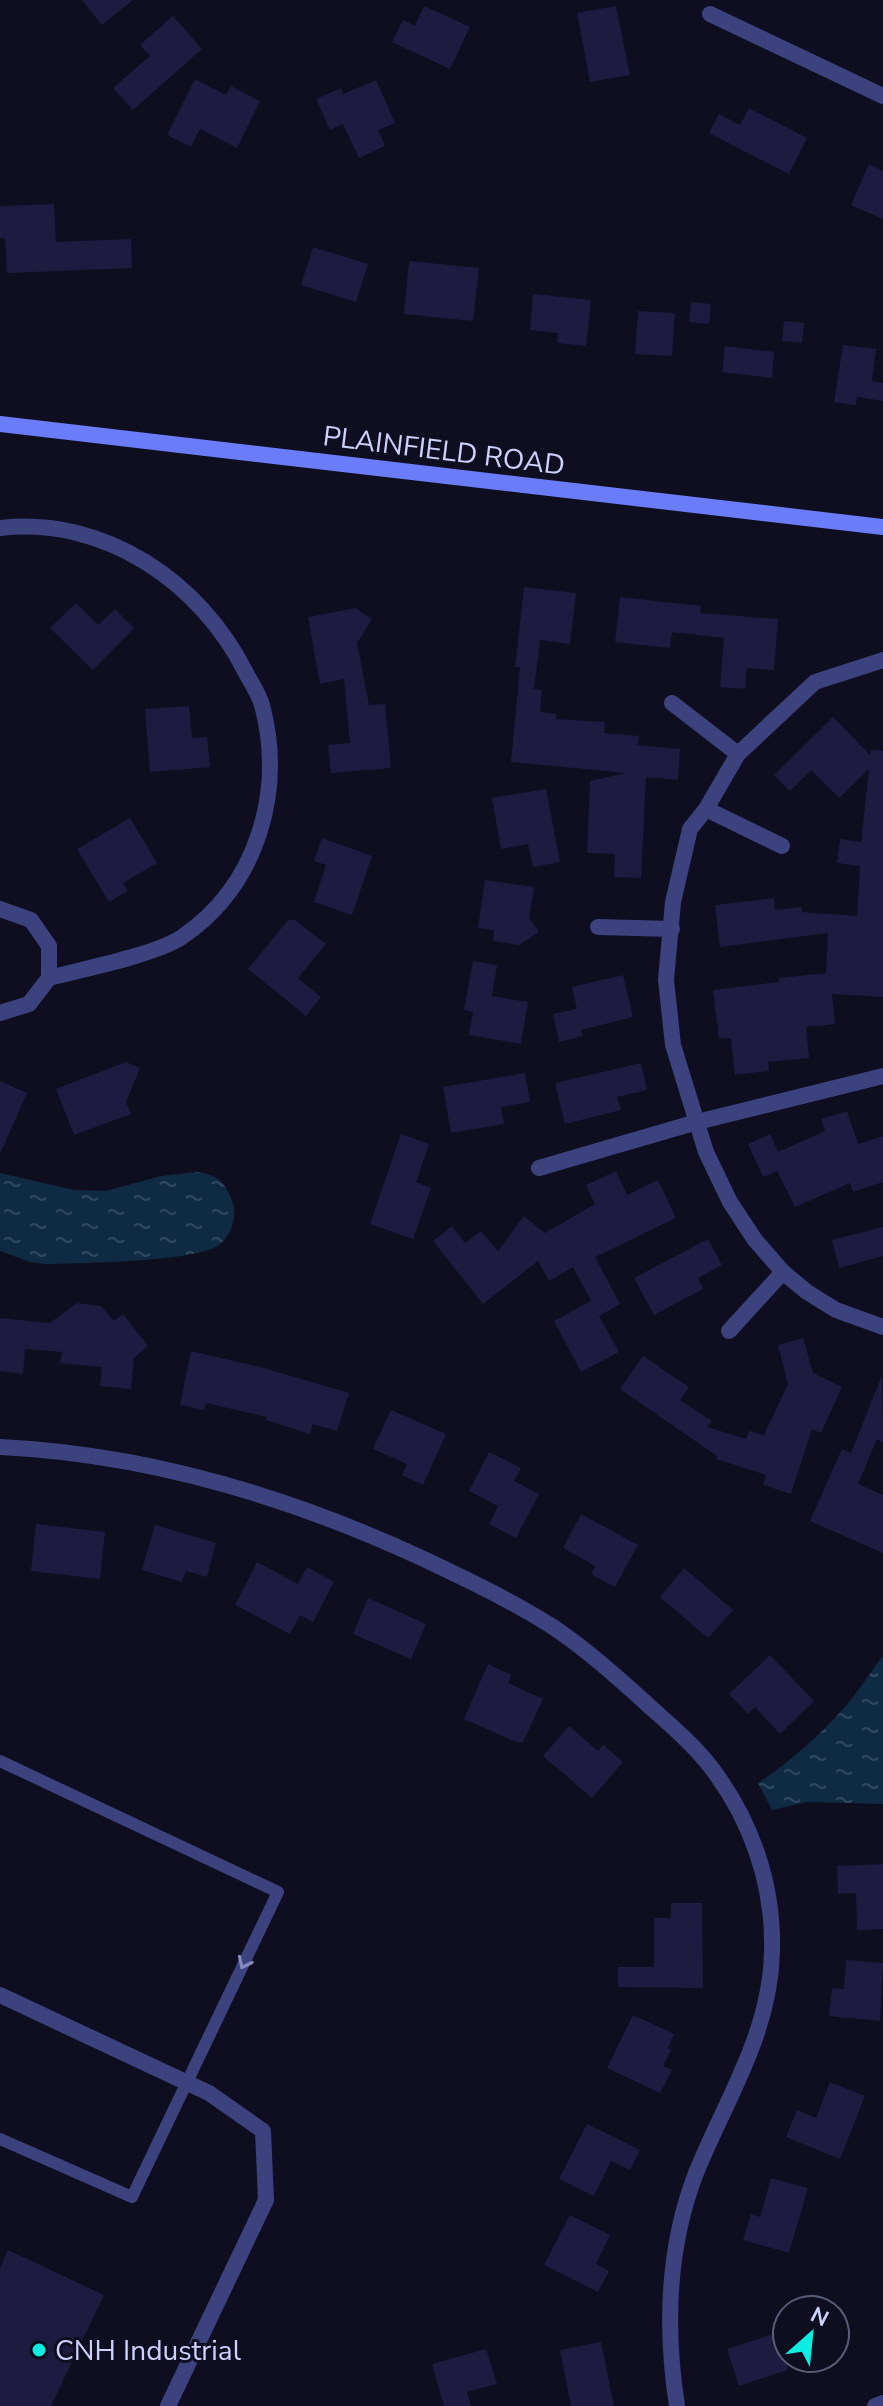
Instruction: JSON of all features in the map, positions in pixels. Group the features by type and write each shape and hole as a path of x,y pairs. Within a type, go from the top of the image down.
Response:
{"main road":[{"name":"PLAINFIELD ROAD","path":"0,424 883,527"}],"street":[{"path":"710,14 883,96"},
{"path":"0,528 44,528 103,541 152,565 180,585 205,609 236,652 261,704 270,781 261,831 250,859 236,884 213,912 169,945 49,978 29,1004 0,1013"},
{"path":"878,1322 836,1310 807,1292 783,1272 755,1240 730,1202 706,1152 673,1045 666,980 673,902 690,829 706,809 738,754 815,682 883,660"},
{"path":"672,703 738,754"},
{"path":"706,809 782,846"},
{"path":"0,909 31,920 49,946 49,978"},
{"path":"598,927 672,929"},
{"path":"539,1168 697,1122 883,1076"},
{"path":"729,1331 783,1272"},
{"path":"0,1447 87,1456 205,1479 289,1504 376,1537 488,1589 550,1625 609,1669 691,1744 709,1765 738,1809 761,1859 771,1918 772,1950 770,1984 757,2038 695,2178 675,2252 669,2326 677,2406"},
{"path":"0,1995 209,2093 263,2131 266,2200 168,2406"},
{"path":"875,2406 883,2403"}],"lane":[{"path":"0,1761 278,1892 132,2197 0,2139"}],"water":[{"path":"197,1172 219,1180 234,1206 234,1218 227,1236 219,1245 206,1251 163,1258 47,1264 30,1262 0,1251 0,1173 74,1190 106,1191 161,1176"},
{"path":"883,1656 883,1804 807,1802 772,1810 758,1783 828,1725"}],"building":[{"path":"82,0 133,0 102,25"},
{"path":"424,6 470,27 450,69 392,42 403,20 415,26"},
{"path":"616,6 630,75 590,82 577,13"},
{"path":"173,16 202,49 133,110 113,88 150,56 140,45"},
{"path":"195,79 226,95 231,86 260,101 237,148 200,129 191,147 167,135"},
{"path":"376,80 395,123 378,130 385,146 359,158 343,124 330,130 316,99 341,88 343,94"},
{"path":"749,108 807,138 789,174 709,133 719,114 740,125"},
{"path":"869,164 883,171 883,219 851,205"},
{"path":"54,204 56,242 131,239 132,268 7,273 5,238 0,238 0,206"},
{"path":"313,247 368,264 356,302 301,285"},
{"path":"409,261 479,268 473,321 404,314"},
{"path":"533,294 591,300 586,346 557,343 558,333 530,330"},
{"path":"691,302 711,304 709,324 689,322"},
{"path":"638,311 675,313 672,356 635,354"},
{"path":"784,321 804,323 802,343 782,341"},
{"path":"843,345 876,349 872,381 883,383 883,401 857,397 856,405 834,402"},
{"path":"725,346 774,352 772,378 722,372"},
{"path":"524,587 576,593 570,644 540,640 534,689 542,690 540,712 556,714 556,719 605,722 604,733 639,736 638,745 680,749 678,780 646,777 641,878 614,877 615,854 587,853 590,781 626,773 511,762 520,667 515,667"},
{"path":"620,597 701,606 700,613 778,619 774,670 747,668 745,689 720,687 724,638 672,632 670,648 615,642"},
{"path":"76,603 98,625 115,609 134,628 93,670 50,628"},
{"path":"355,608 372,619 357,643 369,705 385,704 391,768 331,773 328,745 350,743 344,679 320,684 308,617"},
{"path":"189,706 192,738 207,737 210,767 150,772 145,709"},
{"path":"833,717 870,755 871,750 883,751 883,997 832,994 835,1024 806,1027 809,1058 768,1062 769,1071 735,1075 731,1038 719,1039 713,990 826,973 828,933 720,947 715,905 774,898 775,910 802,907 802,912 857,916 860,866 837,863 840,839 861,842 869,769 839,798 811,770 790,791 774,775"},
{"path":"546,789 560,862 533,867 528,844 501,849 492,798"},
{"path":"130,818 157,863 123,883 128,891 109,902 77,849"},
{"path":"322,838 372,856 352,915 314,902 326,865 314,861"},
{"path":"485,880 534,887 529,918 539,932 519,945 493,941 494,930 478,928"},
{"path":"288,920 295,920 326,944 298,978 321,997 306,1016 248,969"},
{"path":"473,961 497,965 492,996 528,1002 521,1044 469,1035 473,1012 464,1010"},
{"path":"623,975 633,1017 581,1030 583,1036 559,1042 553,1014 577,1009 572,987"},
{"path":"126,1062 140,1068 126,1102 131,1114 74,1135 56,1089"},
{"path":"641,1063 647,1090 617,1097 621,1110 565,1124 555,1083"},
{"path":"525,1073 530,1102 501,1107 504,1124 451,1133 443,1087"},
{"path":"0,1081 27,1093 0,1154"},
{"path":"847,1111 858,1144 883,1136 883,1182 853,1192 850,1183 795,1207 777,1171 763,1177 748,1144 770,1134 778,1152 825,1131 821,1119"},
{"path":"401,1134 429,1144 416,1182 431,1188 413,1239 370,1224"},
{"path":"616,1171 627,1195 658,1180 676,1218 595,1257 620,1304 599,1316 619,1352 581,1372 554,1321 591,1301 573,1267 549,1281 538,1261 483,1304 433,1241 452,1226 465,1243 481,1231 498,1251 524,1216 545,1233 595,1204 586,1185"},
{"path":"883,1227 883,1256 839,1268 832,1240"},
{"path":"708,1239 722,1265 698,1278 703,1289 654,1315 634,1278"},
{"path":"77,1303 101,1306 114,1321 123,1314 148,1346 134,1358 131,1389 100,1386 102,1367 60,1363 62,1352 25,1349 23,1374 0,1371 0,1318 50,1323"},
{"path":"803,1338 813,1373 842,1387 821,1433 812,1429 791,1494 763,1485 766,1475 716,1459 717,1456 620,1389 643,1356 689,1387 680,1400 712,1421 707,1427 746,1439 749,1431 764,1435 788,1384 778,1345"},
{"path":"191,1351 349,1393 337,1431 313,1424 310,1434 266,1420 267,1417 206,1403 204,1410 180,1405"},
{"path":"882,1375 883,1442 877,1439 858,1484 883,1495 883,1553 810,1521 842,1449 851,1453"},
{"path":"391,1410 446,1434 423,1485 402,1475 407,1464 373,1449"},
{"path":"489,1452 521,1468 514,1481 539,1494 516,1538 489,1524 498,1506 469,1491"},
{"path":"581,1514 638,1545 615,1587 591,1574 595,1566 563,1548"},
{"path":"36,1524 105,1532 100,1579 31,1571"},
{"path":"155,1525 216,1543 207,1577 186,1571 182,1582 142,1570"},
{"path":"257,1562 298,1584 307,1567 334,1582 313,1622 300,1615 290,1634 235,1605"},
{"path":"684,1568 733,1610 708,1638 660,1597"},
{"path":"368,1598 426,1624 411,1659 353,1634"},
{"path":"770,1655 814,1701 780,1734 755,1707 748,1714 729,1694"},
{"path":"488,1664 511,1675 508,1683 543,1699 523,1742 516,1742 464,1719"},
{"path":"569,1726 598,1751 603,1745 623,1762 592,1798 543,1756"},
{"path":"883,1864 883,1929 857,1930 856,1893 838,1894 837,1866"},
{"path":"671,1903 702,1903 703,1988 618,1987 618,1967 654,1967 654,1918 671,1918"},
{"path":"846,1960 883,1963 880,2021 829,2016 832,1988 844,1989"},
{"path":"633,2015 674,2034 663,2066 672,2070 660,2093 607,2068"},
{"path":"830,2082 865,2096 840,2159 786,2137 797,2110 816,2118"},
{"path":"587,2124 640,2150 630,2170 611,2161 594,2196 559,2179"},
{"path":"771,2178 808,2188 789,2253 743,2240 751,2214 760,2217"},
{"path":"570,2215 610,2235 596,2264 609,2271 598,2292 544,2265"},
{"name":"CNH Industrial","path":"8,2250 104,2295 51,2406 0,2406 0,2268"},
{"path":"771,2335 771,2374 775,2374 739,2386 727,2349"},
{"path":"601,2342 614,2406 571,2406 560,2350"},
{"path":"486,2349 497,2384 467,2392 471,2406 444,2406 432,2364"}],"place":[{"name":"CNH Industrial","path":"39,2350"}]}
